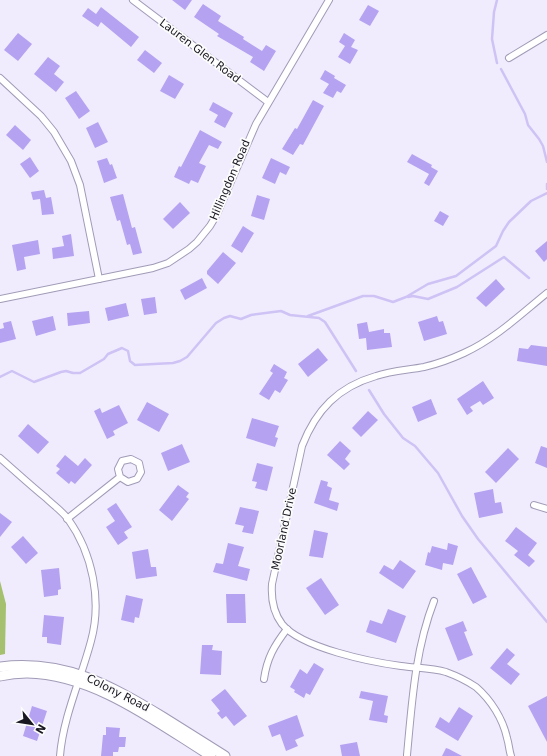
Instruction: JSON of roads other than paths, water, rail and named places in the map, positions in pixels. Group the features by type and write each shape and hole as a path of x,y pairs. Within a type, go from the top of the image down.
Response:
{"main road":[{"name":"Colony Road","path":"0,667 25,669 43,674 67,678 79,678 104,683 138,701 225,756"},
{"name":"Colony Road","path":"0,676 25,669"},
{"name":"Colony Road","path":"79,678 132,707 211,756"}],"street":[{"name":"Lauren Glen Road","path":"133,0 268,102"},
{"name":"Hillingdon Road","path":"0,299 153,268 168,263 183,254 197,242 216,216 249,136 330,0"},
{"path":"509,58 547,36"},
{"path":"0,78 41,116 54,132 68,155 80,185 99,279"},
{"name":"Moorland Drive","path":"511,756 505,730 500,717 492,704 476,688 458,677 439,670 374,661 345,654 304,641 298,638 282,624 274,609 271,594 302,446 319,413 328,403 339,393 362,380 377,375 430,366 465,353 499,332 547,293"},
{"path":"0,458 67,518 86,554 94,583 96,601 91,641 64,731 60,756"},
{"path":"67,518 120,478"},
{"path":"534,505 547,509"},
{"path":"407,755 416,668 425,624 434,601"},
{"path":"264,679 266,664 270,654 287,629"}],"waterway":[{"path":"497,0 494,12 492,39 497,63"},
{"path":"501,69 525,114 528,125 543,146 547,162"},
{"path":"547,184 547,189"},
{"path":"308,316 363,296 374,296 393,302 406,297 428,284 456,276 496,246 509,222 531,201 547,193"},
{"path":"408,297 413,296 428,299 457,287 504,257 529,278"},
{"path":"0,377 12,371 34,382 66,371 80,373 104,359 108,354 122,348 128,351 130,361 135,365 173,363 187,357 216,323 224,318 230,316 241,319 251,315 281,311 290,315 319,318 325,322 356,371"},
{"path":"369,390 384,414 403,438 415,446 438,473 462,516 478,539 547,622"}]}
